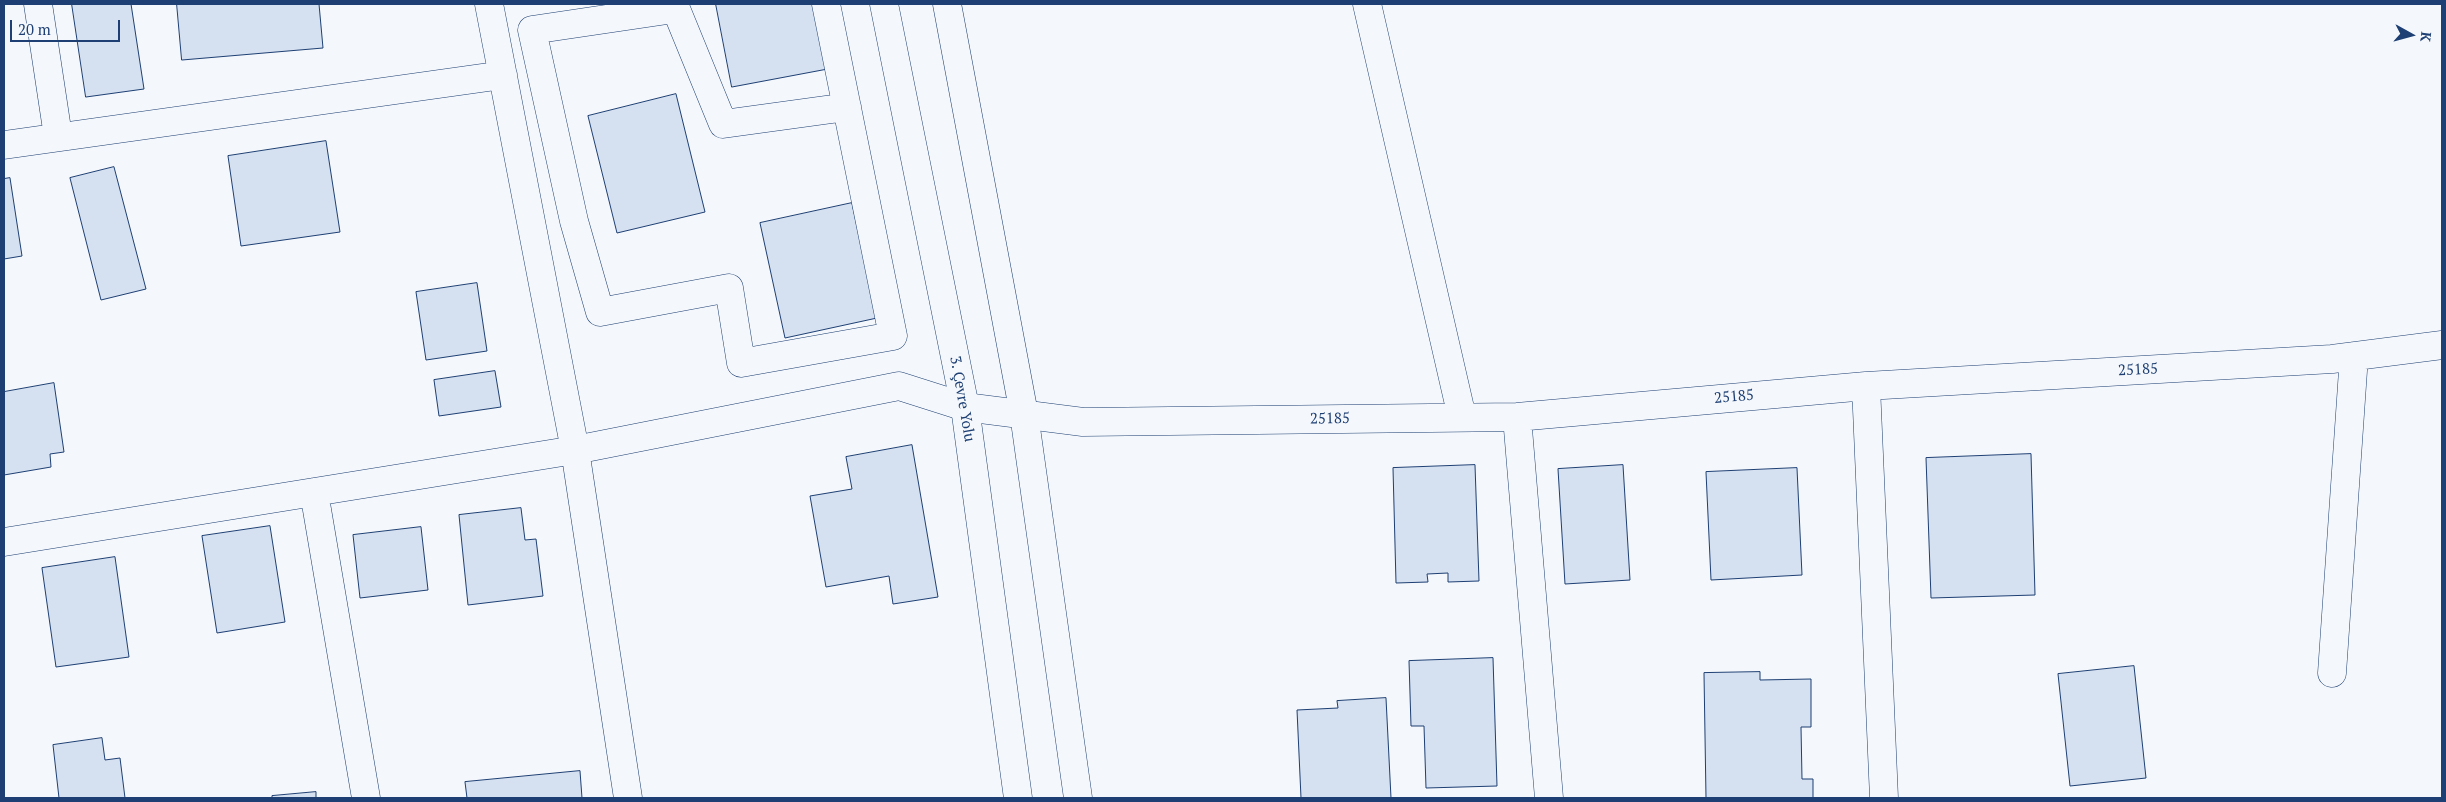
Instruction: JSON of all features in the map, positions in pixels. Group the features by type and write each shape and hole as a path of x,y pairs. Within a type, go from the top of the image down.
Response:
{"street":[{"path":"38,4 58,136"},
{"path":"489,4 575,450 628,798"},
{"path":"826,4 847,107 893,336 741,363 729,288 600,312 574,221 532,30 674,6 723,124 847,107"},
{"name":"3. Çevre Yolu","path":"884,4 965,406 1018,798"},
{"path":"947,4 1024,414 1078,798"},
{"path":"1367,4 1462,417"},
{"path":"4,145 503,75"},
{"path":"532,228 574,221"},
{"name":"25185","path":"4,542 575,450 899,386 965,406 1083,422 1517,417 1866,386 2354,356 2442,345"},
{"path":"2332,673 2354,356"},
{"path":"1866,386 1884,798"},
{"path":"1517,417 1549,798"},
{"path":"314,492 366,798"}],"building":[{"path":"72,4 131,4 144,89 86,97"},
{"path":"177,4 319,4 323,48 182,60"},
{"path":"716,4 820,4 833,68 732,87"},
{"path":"676,94 705,212 617,233 588,116"},
{"path":"326,141 340,232 241,246 228,156"},
{"path":"114,167 146,289 101,300 70,178"},
{"path":"10,178 22,256 4,259 4,179"},
{"path":"852,203 877,318 785,338 760,223"},
{"path":"477,283 487,351 426,360 416,292"},
{"path":"495,371 501,407 439,416 434,380"},
{"path":"54,383 64,452 50,454 51,467 4,475 4,392"},
{"path":"912,445 938,597 893,604 889,576 826,587 810,496 852,489 846,457"},
{"path":"2031,454 2035,595 1931,598 1926,458"},
{"path":"1475,465 1479,581 1448,582 1448,573 1427,574 1428,582 1396,583 1393,468"},
{"path":"1623,465 1630,580 1565,584 1558,469"},
{"path":"1797,468 1802,575 1711,580 1706,472"},
{"path":"521,508 525,540 536,539 543,596 468,605 459,515"},
{"path":"270,526 285,622 217,633 202,536"},
{"path":"421,527 428,590 360,598 353,535"},
{"path":"115,557 129,657 56,667 42,568"},
{"path":"1493,658 1497,786 1426,788 1424,726 1411,726 1409,661"},
{"path":"2134,666 2146,778 2070,786 2058,674"},
{"path":"1760,672 1760,680 1811,679 1811,727 1801,727 1802,779 1813,779 1813,798 1706,798 1704,673"},
{"path":"1386,698 1391,798 1301,798 1297,710 1338,708 1337,701"},
{"path":"102,738 105,760 120,758 125,798 59,798 53,745"},
{"path":"580,771 582,798 467,798 465,782"},
{"path":"316,792 316,798 272,798 272,796"}]}
